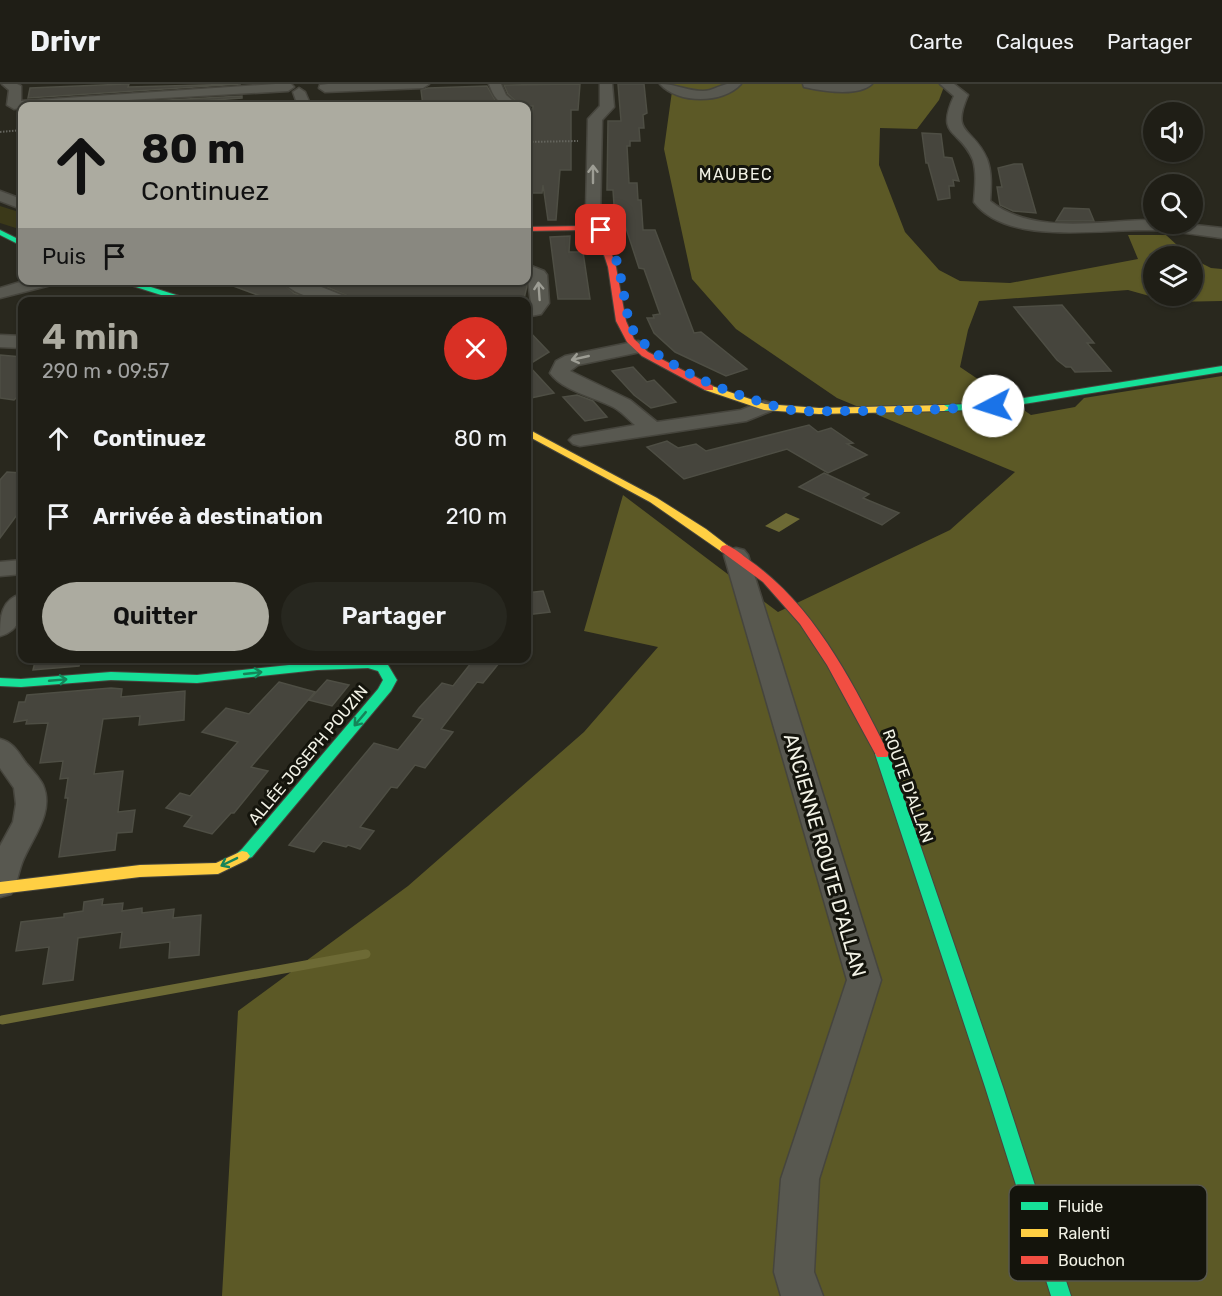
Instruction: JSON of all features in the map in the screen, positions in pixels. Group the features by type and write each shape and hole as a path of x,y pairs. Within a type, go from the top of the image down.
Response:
{"street":[{"path":"8,84 16,89 15,106 18,123"},
{"path":"100,99 101,84"},
{"path":"64,102 293,87 323,90 423,84"},
{"path":"495,84 500,97 507,102"},
{"path":"583,228 592,220 594,211 595,119 607,107 606,84"},
{"path":"666,84 692,96 716,92 735,84"},
{"path":"809,84 834,89 866,84"},
{"path":"946,84 962,95 953,113 953,125 979,156 984,166 982,202 997,214 1030,224 1063,228 1147,225 1222,233"},
{"path":"401,85 403,90 416,99"},
{"path":"293,87 302,102"},
{"path":"0,196 18,201"},
{"path":"531,229 583,228 602,236 612,267 621,321 630,340 645,354 708,388 764,407 819,411 881,411 982,406 1113,388 1222,369"},
{"path":"0,232 18,235"},
{"path":"0,232 18,242"},
{"path":"531,272 538,275 540,303 535,310 531,311"},
{"path":"0,292 18,281"},
{"path":"0,292 29,285"},
{"path":"136,285 180,297"},
{"path":"165,285 188,297"},
{"path":"300,285 329,297"},
{"path":"0,341 18,342"},
{"path":"638,347 572,360 563,365 560,373 572,381 623,404 651,428"},
{"path":"580,440 746,415 764,407"},
{"name":"ROUTE D'ALLAN","path":"531,434 631,485 685,518 773,584 798,612 855,700 883,756 1025,1185"},
{"name":"ANCIENNE ROUTE D'ALLAN","path":"736,555 864,980 800,1179 794,1272 802,1296"},
{"path":"0,569 18,567"},
{"path":"0,628 18,606"},
{"name":"ALLÉE JOSEPH POUZIN","path":"0,682 21,683 111,676 197,679 317,666 369,664 383,668 390,680 384,691 247,853 218,867 140,872 0,887"},
{"path":"0,748 28,787 31,804 27,822 6,864 0,887"},
{"name":"ROUTE D'ALLAN","path":"1056,1281 1061,1296"}],"path":[{"path":"0,132 18,129"},
{"path":"531,142 594,141"}],"shaded area":[{"path":"673,84 945,84 939,100 917,129 880,128 879,165 905,232 939,270 960,281 1010,283 1138,259 1128,235 1166,235 1178,246 1143,246 1143,294 1128,290 979,301 968,330 960,367 1031,415 1075,407 1084,398 1222,376 1222,1296 222,1296 238,1011 408,886 584,732 658,647 584,631 623,495 778,612 950,530 1015,472 837,398 736,329 692,279 664,149"},
{"path":"0,206 18,212 18,229 0,223"},
{"path":"1203,264 1211,268 1222,269 1222,301 1203,301"},
{"path":"786,513 800,519 779,532 765,526"}],"building":[{"path":"129,84 128,87 241,84 28,98 30,88"},
{"path":"580,84 578,110 571,110 571,170 560,170 556,220 548,220 543,185 542,193 531,193 533,106 531,102 517,102 508,94 504,85"},
{"path":"618,84 644,84 647,113 643,115 644,128 639,128 640,141 630,141 630,146 627,146 629,183 637,183 638,200 641,200 643,230 655,230 694,333 701,332 747,369 726,376 675,352 654,333 647,318 654,318 653,315 660,314 644,269 639,268 623,219 615,220 613,190 607,190 608,121 621,121"},
{"path":"487,86 498,102 422,102 421,90"},
{"path":"242,96 242,98 186,102 129,102"},
{"path":"922,133 941,134 944,157 952,158 959,181 953,180 954,186 949,186 950,198 938,200 928,163 926,163"},
{"path":"1022,164 1036,213 1013,211 1000,205 997,187 1002,187 998,168"},
{"path":"1064,208 1089,209 1094,221 1056,221"},
{"path":"570,236 569,252 583,252 590,299 558,299 550,237"},
{"path":"230,285 285,285 294,293 306,297 263,297"},
{"path":"322,285 527,286 524,297 350,297"},
{"path":"1062,305 1094,343 1087,343 1111,371 1075,372 1071,367 1066,367 1057,360 1014,307"},
{"path":"531,333 549,352 531,363"},
{"path":"0,355 18,357 18,396 14,400 0,398"},
{"path":"633,367 647,382 654,380 676,402 651,408 634,395 612,371"},
{"path":"531,368 554,393 531,398"},
{"path":"577,395 593,401 607,417 585,421 563,397"},
{"path":"809,425 818,432 831,428 853,443 847,444 867,455 828,473 787,449 684,479 647,447 667,441 678,448 696,444 706,451"},
{"path":"7,472 18,473 18,513 0,538 0,480"},
{"path":"824,473 869,494 863,498 899,513 882,525 799,487"},
{"path":"543,591 550,612 531,614 531,592"},
{"path":"35,663 80,663 79,666 33,670"},
{"path":"471,663 499,663 483,683 477,682 441,729 453,732 425,768 415,765 397,788 391,787 360,827 374,831 360,849 323,841 314,852 289,845 374,743 398,750 423,719 413,716 419,708 442,683 453,686"},
{"path":"327,680 349,685 332,706 309,700"},
{"path":"279,682 315,692 251,767 268,771 234,813 231,813 212,834 184,826 192,816 166,808 180,793 190,796 238,742 202,732 226,708 249,714"},
{"path":"122,689 121,697 185,691 184,720 139,725 140,716 103,719 94,774 123,771 118,812 135,810 132,832 117,833 115,850 59,857 68,798 65,798 68,778 60,779 63,761 40,763 48,723 26,724 27,720 14,722 19,702 25,702 27,695"},
{"path":"103,899 102,905 123,903 122,911 142,908 142,913 174,909 173,918 201,915 199,955 169,958 170,942 120,948 122,932 78,938 73,980 43,984 49,947 16,951 21,922 64,917 64,914 83,911 84,902"}],"waterway":[{"path":"2,1020 366,954"}],"traffic: fast":[{"path":"0,232 18,242"},
{"path":"135,285 177,297"},
{"path":"944,408 993,406 1222,369"},
{"path":"0,682 21,683 111,676 197,679 317,666 369,664 383,668 390,680 384,691 247,853 242,856"},
{"path":"882,754 1025,1185"},
{"path":"1056,1281 1061,1296"}],"traffic: slow":[{"path":"709,388 764,407 819,411 944,408"},
{"path":"531,434 653,500 726,549"},
{"path":"0,888 140,871 218,868 242,856"}],"traffic: jam":[{"path":"531,229 583,228 602,236 612,267 621,321 630,340 645,354 709,388"},
{"path":"726,549 768,580 805,621 834,665 882,754"}],"district":[{"name":"MAUBEC","path":"736,174"}],"route":[{"path":"601,230 607,233 615,251 629,323 634,333 647,349 697,378 725,391 782,408 819,411 939,410 993,406"}]}
